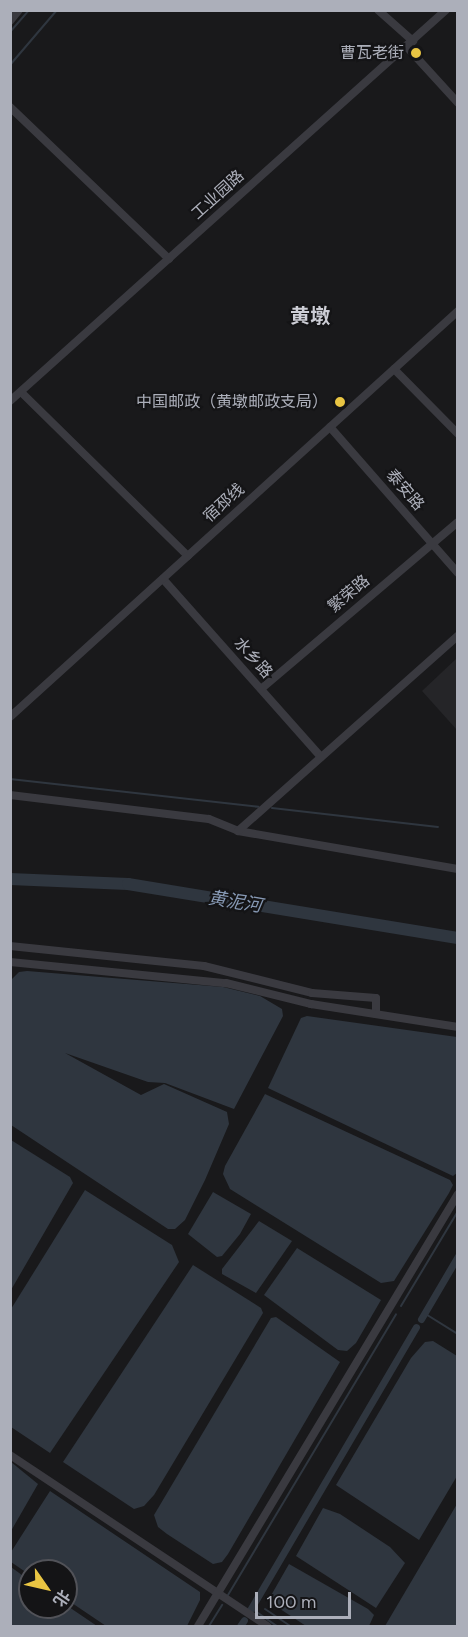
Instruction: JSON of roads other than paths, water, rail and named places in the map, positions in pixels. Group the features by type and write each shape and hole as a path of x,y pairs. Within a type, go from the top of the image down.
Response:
{"street":[{"path":"10,21 19,10"},
{"path":"378,10 410,43 458,103"},
{"name":"工业园路","path":"10,401 446,10"},
{"path":"10,107 169,260"},
{"name":"宿邳线","path":"10,717 458,311"},
{"path":"394,369 458,434"},
{"path":"21,392 188,556"},
{"name":"泰安路","path":"330,427 458,573"},
{"name":"繁荣路","path":"261,689 458,522"},
{"name":"水乡路","path":"163,579 321,757"},
{"path":"238,831 456,640"},
{"path":"10,795 209,819 238,831 458,869"},
{"path":"10,946 204,966 312,993 376,998 376,1014"},
{"path":"10,963 226,983 311,1004 458,1027"},
{"path":"311,1004 312,993"},
{"path":"198,1626 458,1194"},
{"path":"10,1455 267,1626"}],"waterway":[{"path":"10,32 29,10"},
{"path":"10,65 57,10"},
{"path":"10,779 258,807"},
{"path":"272,808 438,827"},
{"name":"黄泥河","path":"10,879 128,884 458,938"},
{"path":"401,1306 458,1211"},
{"path":"421,1319 458,1256"},
{"path":"424,1313 458,1334"},
{"path":"228,1595 396,1314"},
{"path":"250,1610 416,1327"},
{"path":"209,1626 222,1605"},
{"path":"251,1608 277,1626"},
{"path":"265,1609 290,1626"},
{"path":"240,1626 244,1620"}],"place":[{"name":"曹瓦老街","path":"416,53"},
{"name":"中国邮政（黄墩邮政支局）","path":"340,402"}],"district":[{"name":"黄墩","path":"310,316"}]}
